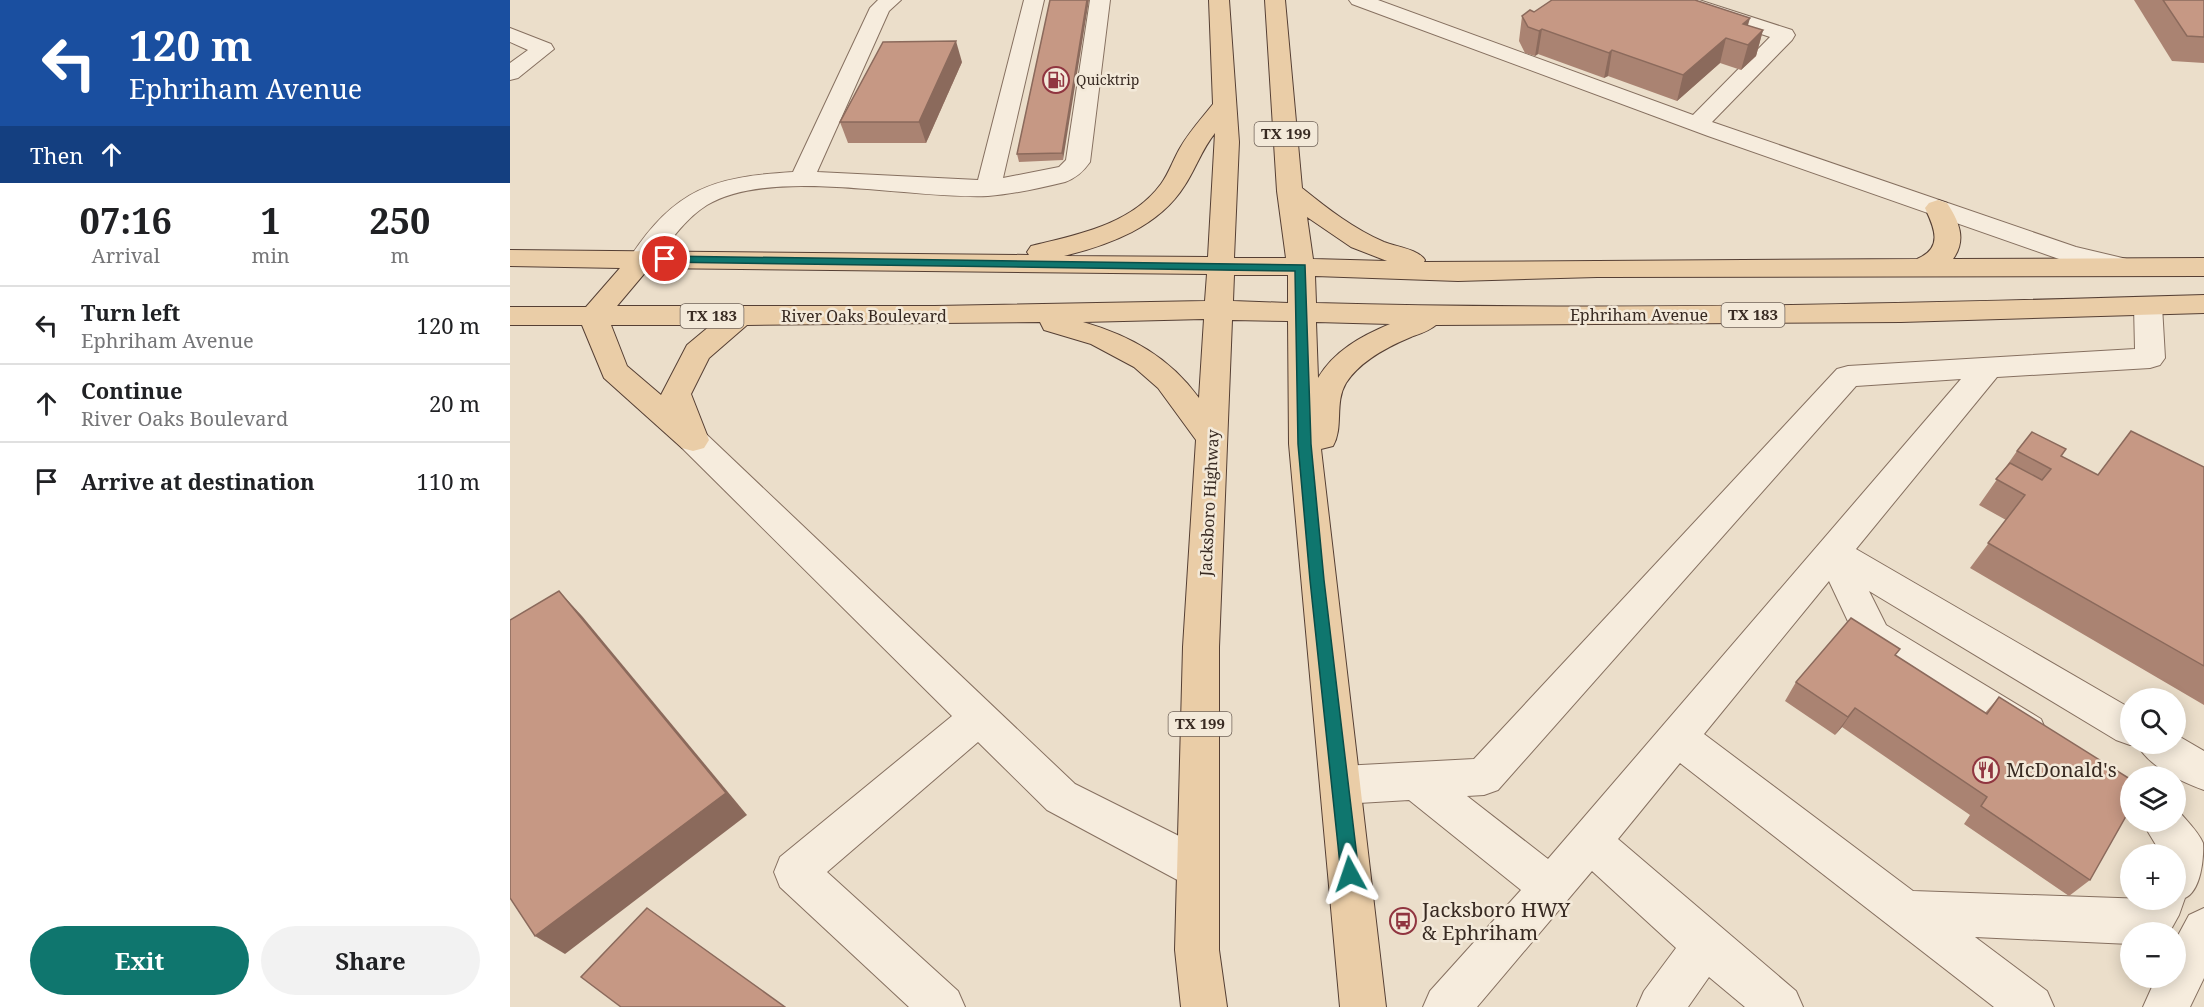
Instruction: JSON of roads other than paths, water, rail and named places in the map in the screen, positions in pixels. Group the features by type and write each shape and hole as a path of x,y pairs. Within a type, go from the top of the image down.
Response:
{"main road":[{"name":"Jacksboro Highway","path":"1204,1007 1197,950 1201,647 1227,152 1219,0"},
{"name":"TX 199","path":"1275,0 1290,191 1301,267 1305,444 1317,580 1342,785 1363,1007"},
{"path":"944,262 1047,251 1087,240 1130,222 1152,209 1169,191 1195,142 1224,106"},
{"path":"1290,191 1338,230 1372,247 1458,272"},
{"path":"1922,267 1937,262 1948,249 1949,230 1938,208"},
{"path":"510,258 1301,267 1458,272 1922,267 2204,267"},
{"path":"642,259 593,316 614,371 693,440"},
{"path":"2148,306 2159,287 2174,281 2204,280"},
{"name":"Ephriham Avenue","path":"1218,310 1437,316 1901,313 2204,304"},
{"name":"River Oaks Boulevard","path":"510,316 1021,314 1218,310"},
{"path":"1021,314 1083,331 1121,345 1145,360 1168,380 1213,440"},
{"path":"693,440 676,394 697,352 738,316"},
{"path":"1317,580 1323,413 1327,391 1336,375 1360,352 1391,334 1437,316"}],"lane":[{"path":"802,179 880,8 891,0"},
{"path":"988,188 1034,0"},
{"path":"642,259 687,207 716,190 737,184 802,179 988,188 1056,177 1068,172 1078,162 1100,0"},
{"path":"1359,0 1697,124 2068,253 2121,266"},
{"path":"1399,16 1422,0"},
{"path":"1679,0 1784,35 1697,124"},
{"path":"510,34 543,49 510,74"},
{"path":"1342,785 1484,777 1848,376 2151,358 2148,306"},
{"path":"1446,1007 1551,888 1988,368"},
{"path":"693,440 1061,797 1198,868"},
{"path":"1833,552 2120,722"},
{"path":"1833,552 1873,636 2051,746"},
{"path":"942,1007 795,872 978,717"},
{"path":"1677,737 2031,1007"},
{"path":"2174,754 2204,772"},
{"path":"1416,781 1551,888"},
{"path":"1590,842 1705,945 1780,1007"},
{"path":"1907,912 2150,923 2158,910"},
{"path":"2166,1007 2204,930"},
{"path":"1660,1007 1705,945"}],"place":[{"name":"Quicktrip","path":"1056,80"},
{"name":"McDonald's","path":"1986,770"},
{"name":"Jacksboro HWY & Ephriham","path":"1403,921"}]}
